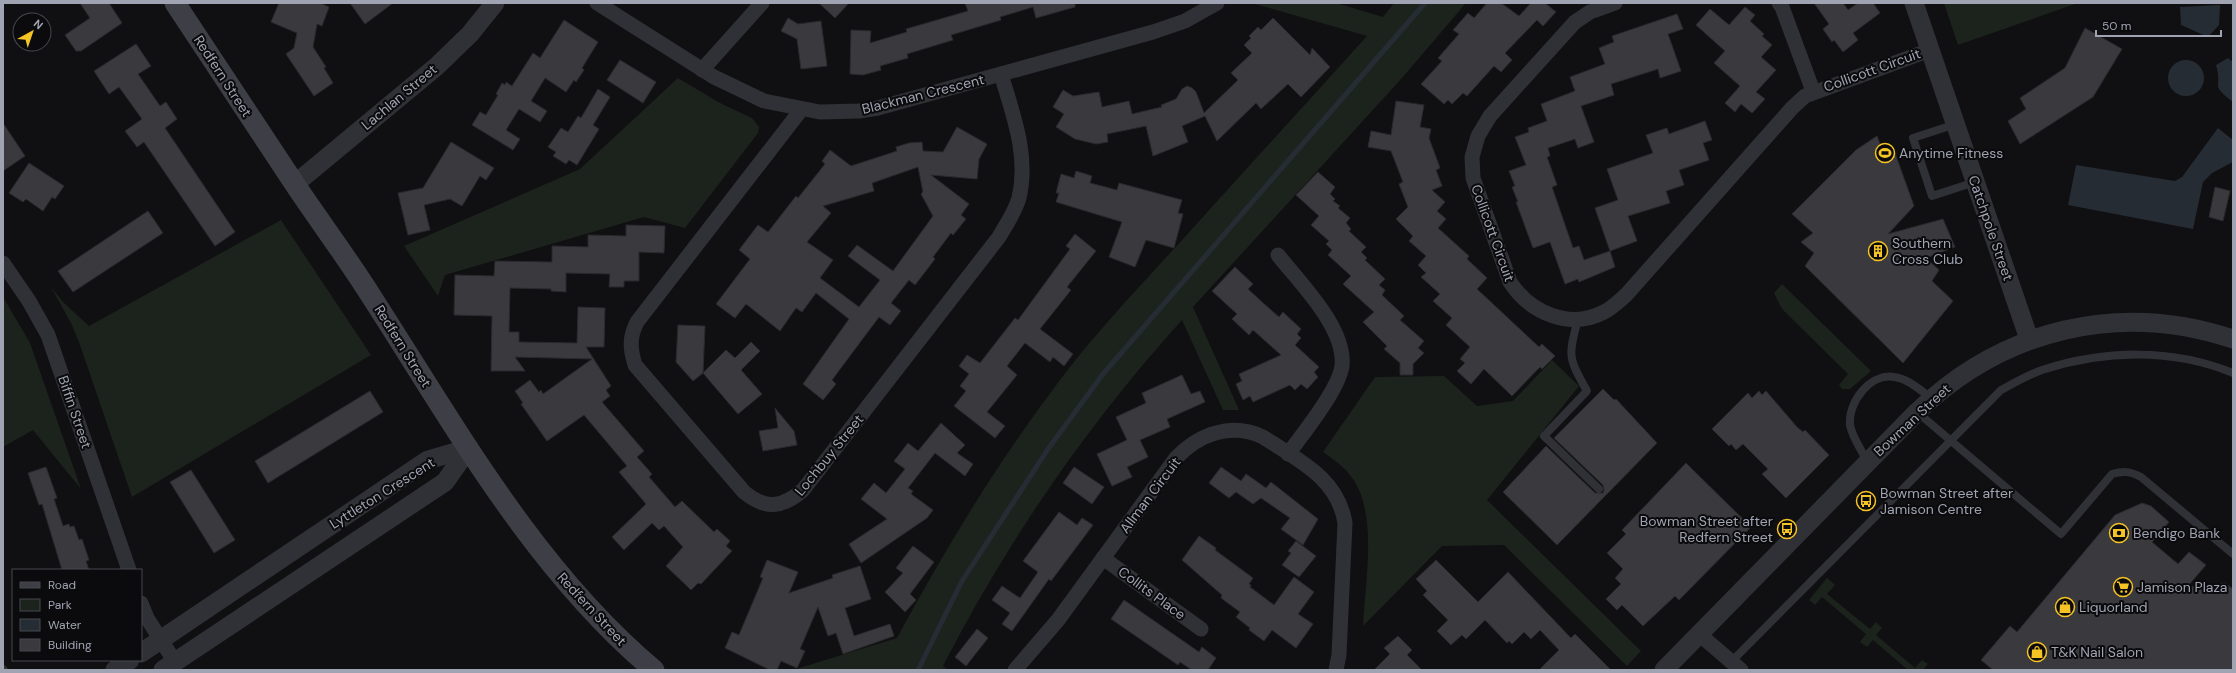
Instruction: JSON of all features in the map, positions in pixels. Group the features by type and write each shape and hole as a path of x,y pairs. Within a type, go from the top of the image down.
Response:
{"main road":[{"name":"Redfern Street","path":"175,3 346,258 469,448 542,554 583,602 628,648 654,670"}],"street":[{"name":"Lachlan Street","path":"295,184 437,66 470,34 495,3"},
{"name":"Blackman Crescent","path":"597,3 702,70 730,86 764,101 801,110 820,112 878,108 1002,74 1153,32 1185,21 1217,3"},
{"path":"702,70 762,3"},
{"name":"Collicott Circuit","path":"1779,3 1782,7 1813,92"},
{"name":"Catchpole Street","path":"1914,3 2029,339"},
{"name":"Collicott Circuit","path":"1608,4 1590,12 1575,22 1490,116 1478,136 1472,157 1473,178 1510,282 1516,292 1533,308 1543,313 1566,319 1578,319 1604,312 1626,295 1792,108 1813,92 1930,50"},
{"name":"Lochbuy Street","path":"801,110 637,322 631,334 629,348 635,365 744,492 762,503 777,505 791,500 803,490 999,237 1015,209 1023,173 1023,160 1019,136 1002,74"},
{"path":"1278,255 1325,314 1340,344 1342,366 1333,389 1288,454"},
{"name":"Biffin Street","path":"3,263 29,301 48,335 129,569"},
{"name":"Bowman Street","path":"1664,670 1931,398 1963,373 2029,339 2042,335 2106,323 2158,323 2205,330 2233,339"},
{"name":"Allman Circuit","path":"1015,670 1058,620 1176,458 1203,437 1234,429 1254,432 1288,454 1331,486 1344,513 1346,524 1336,670"},
{"name":"Lyttleton Crescent","path":"142,651 428,460 469,448"},
{"name":"Lyttleton Crescent","path":"169,666 445,482 469,448"},
{"name":"Collits Place","path":"1104,558 1201,629"},
{"path":"142,606 147,618 160,640 169,666"},
{"path":"1699,634 1736,666"},
{"path":"115,670 128,661"}],"lane":[{"path":"1956,124 1913,138 1932,196 1975,182"},
{"path":"1578,319 1571,345 1571,362 1587,391 1544,436 1599,489"},
{"path":"1736,666 1951,440 2001,390 2040,370 2103,356 2146,354 2194,361 2233,373"},
{"path":"1868,462 1850,426 1851,410 1861,392 1878,379 1893,377 1907,380 1931,398"},
{"path":"1917,412 2061,534 2112,474 2132,472 2141,477 2233,554"}],"green space":[{"path":"1336,3 1383,17 1394,3 1466,3 1402,78 1193,307 1239,410 1223,410 1182,320 1114,401 1051,485 994,574 968,619 943,666 948,670 793,670 897,638 934,572 992,476 1057,384 1118,310 1367,36 1255,4"},
{"path":"1944,3 2078,3 1958,45"},
{"path":"678,78 720,103 752,118 759,127 758,133 685,228 644,217 445,275 438,296 404,246 580,169"},
{"path":"281,220 371,355 132,497 80,345 72,325 51,287 63,302 89,326"},
{"path":"1782,284 1871,371 1850,389 1842,389 1839,385 1848,374 1782,309 1774,293"},
{"path":"3,297 30,343 81,489 33,430 3,447"},
{"path":"1552,360 1579,386 1487,500 1641,651 1627,666 1504,545 1442,546 1363,626 1368,550 1368,530 1365,511 1361,494 1353,479 1343,467 1323,452 1375,377 1444,376 1477,406 1513,401"},
{"path":"1827,578 1835,585 1827,594 1870,629 1876,622 1882,628 1876,635 1915,668 1922,660 1928,664 1923,670 1908,670 1873,640 1867,647 1860,642 1866,634 1822,597 1815,605 1809,600"}],"water":[{"path":"2220,5 2219,25 2208,37 2181,25 2180,7"},
{"path":"2228,58 2233,62 2233,102 2221,92 2218,85 2218,72 2216,65"},
{"path":"2186,60 2196,63 2201,68 2204,78 2201,88 2196,93 2186,96 2176,93 2171,88 2168,78 2171,68 2176,63"},
{"path":"2218,128 2233,140 2233,162 2212,173 2203,182 2193,229 2068,205 2076,165 2175,181 2182,177"}],"building":[{"path":"80,3 109,3 122,23 81,51 76,51 65,35 90,18"},
{"path":"279,3 320,3 329,7 322,26 317,24 313,47 326,67 324,68 333,83 314,96 286,54 294,48 297,33 271,22"},
{"path":"350,3 393,3 365,24"},
{"path":"819,3 849,3 835,18"},
{"path":"965,3 1075,3 1075,7 1036,18 1033,7 1000,17 1001,20 951,35 953,40 907,54 908,58 880,66 881,70 863,75 850,74 851,30 871,31 870,43 907,32 906,29 968,11"},
{"path":"1487,3 1501,3 1519,16 1531,3 1545,3 1556,12 1543,26 1537,20 1505,53 1512,60 1501,72 1494,66 1467,96 1463,93 1452,104 1448,100 1444,104 1421,84 1442,61 1438,58 1459,34 1453,30 1468,13 1474,18"},
{"path":"1814,3 1843,3 1848,10 1858,3 1873,3 1880,13 1853,33 1858,40 1843,52 1834,40 1832,42 1823,29 1829,24"},
{"path":"1745,7 1755,15 1750,21 1764,34 1762,36 1772,45 1761,57 1776,70 1756,92 1765,99 1752,113 1741,104 1735,112 1725,103 1740,86 1714,63 1725,51 1696,25 1710,9 1729,25"},
{"path":"1677,14 1683,29 1668,34 1681,71 1660,78 1658,69 1611,84 1614,95 1581,106 1594,142 1578,148 1575,139 1548,148 1550,156 1547,157 1557,185 1552,187 1573,248 1579,246 1584,260 1610,251 1615,267 1579,282 1578,279 1565,284 1550,242 1533,248 1516,202 1518,202 1512,187 1515,186 1509,171 1526,165 1515,137 1529,132 1528,128 1547,121 1541,104 1575,91 1570,77 1605,64 1599,48 1614,42 1612,36"},
{"path":"788,18 798,24 821,21 827,66 801,69 797,39 781,31"},
{"path":"1273,18 1310,55 1312,48 1330,67 1301,97 1288,84 1261,109 1256,103 1217,141 1205,116 1182,126 1188,142 1153,156 1146,126 1107,134 1108,142 1096,144 1075,139 1056,127 1064,114 1053,107 1063,90 1073,96 1099,92 1102,107 1129,101 1132,114 1162,107 1161,105 1176,99 1182,89 1187,86 1196,92 1204,113 1238,80 1231,73 1252,53 1244,45 1251,38 1249,36 1258,27 1261,30"},
{"path":"564,20 598,42 582,68 584,70 576,82 574,80 566,92 545,78 531,101 547,111 540,122 519,109 506,130 520,139 513,150 472,125 480,112 486,115 498,95 496,94 502,83 505,85 506,82 512,86 533,53 540,58"},
{"path":"2085,28 2122,49 2093,97 2020,144 2008,121 2026,109 2020,98 2065,68"},
{"path":"136,44 151,66 138,74 160,106 166,102 177,119 165,128 235,232 215,246 144,142 137,147 125,131 142,119 119,87 109,94 94,71"},
{"path":"620,60 656,82 643,103 607,80"},
{"path":"598,89 610,97 593,125 599,129 577,165 569,160 566,164 553,156 556,152 548,147 561,128 568,132 578,116 581,118"},
{"path":"1396,101 1424,105 1420,127 1431,129 1429,138 1440,168 1436,170 1442,186 1432,190 1445,202 1437,211 1446,219 1438,228 1469,256 1467,259 1487,278 1477,289 1539,347 1542,344 1555,356 1542,369 1540,367 1512,396 1484,369 1471,384 1457,371 1465,363 1460,359 1470,347 1446,325 1452,318 1433,301 1440,294 1421,277 1426,273 1418,265 1426,256 1409,241 1413,236 1396,219 1408,207 1399,184 1403,182 1391,151 1368,147 1371,131 1391,135"},
{"path":"1705,121 1712,140 1703,143 1709,160 1679,170 1684,185 1666,191 1670,203 1628,216 1637,241 1610,251 1595,208 1618,200 1607,169 1653,153 1646,135 1667,128 1669,134"},
{"path":"3,123 25,156 3,171"},
{"path":"957,127 987,144 979,159 977,179 931,175 969,204 961,215 966,219 953,235 951,233 933,257 935,259 915,285 909,280 891,303 901,311 890,325 879,317 832,380 836,384 823,400 803,384 849,319 816,293 802,312 796,308 780,331 746,304 735,318 716,304 750,259 739,250 758,225 768,232 796,196 798,198 825,164 822,161 830,150 851,166 897,151 896,147 909,143 922,142 923,151 943,152","holes":["918,167 923,192 921,194 933,216 893,271 857,245 848,256 880,280 859,307 820,278 833,260 807,242 831,213 823,206 874,191 872,183"]},
{"name":"Southern Cross Club","path":"1877,136 1883,152 1895,153 1914,206 1888,234 1943,219 1955,247 1926,258 1939,270 1932,281 1953,301 1903,363 1805,266 1814,253 1801,242 1813,233 1792,214 1856,150"},
{"path":"451,142 494,168 486,180 480,176 462,206 450,199 424,205 430,230 408,235 398,193 423,188"},
{"path":"29,163 64,186 55,199 52,197 43,211 26,199 23,202 9,193"},
{"path":"1076,171 1092,176 1090,183 1117,190 1119,183 1182,200 1178,213 1183,214 1174,248 1146,240 1135,267 1109,257 1122,222 1056,202 1059,193 1056,193 1061,174 1074,178"},
{"path":"1318,172 1335,187 1330,194 1335,199 1333,201 1340,206 1338,208 1350,218 1346,223 1351,229 1349,231 1366,247 1361,252 1367,258 1365,260 1385,279 1379,285 1385,290 1382,295 1404,316 1400,320 1424,341 1418,348 1424,353 1413,364 1413,375 1400,375 1400,363 1384,349 1387,346 1363,322 1374,312 1343,284 1351,276 1328,255 1332,250 1326,244 1329,241 1311,225 1319,216 1296,195"},
{"path":"2215,187 2230,191 2223,221 2209,217"},
{"path":"148,211 163,233 73,292 58,271"},
{"path":"626,225 665,226 664,253 639,252 639,281 624,281 624,287 609,287 610,274 566,273 566,292 551,291 551,289 510,288 509,332 519,332 519,342 577,343 578,307 605,308 604,347 586,347 611,386 606,390 610,396 602,402 644,451 637,457 652,474 649,477 675,507 682,501 714,532 717,529 730,541 726,546 732,551 701,584 698,583 691,590 666,566 683,547 664,526 659,530 652,523 624,550 612,537 646,504 619,472 627,466 584,415 547,441 521,404 523,403 515,391 530,380 539,392 541,390 543,394 592,359 515,357 525,371 491,371 492,316 454,315 455,275 494,276 495,261 552,262 552,246 588,247 588,235 626,236"},
{"path":"1075,234 1096,251 1067,287 1071,290 1040,329 1073,354 1064,366 1053,357 1050,362 1025,343 1007,366 1017,375 987,412 1005,426 995,438 954,406 966,391 960,386 969,374 959,366 967,355 980,363 1015,318 1018,320 1070,249 1066,246"},
{"path":"1235,267 1253,284 1248,289 1279,317 1283,312 1301,329 1297,334 1301,338 1295,345 1319,367 1314,372 1318,377 1307,389 1301,384 1295,390 1290,385 1253,402 1250,396 1243,400 1236,384 1242,381 1239,374 1281,355 1253,330 1249,335 1232,319 1237,314 1212,291"},
{"path":"678,325 705,326 703,373 693,381 676,362"},
{"path":"751,342 760,351 741,370 762,394 738,414 703,373 726,350 735,358"},
{"path":"1182,375 1191,394 1200,391 1205,402 1167,419 1170,427 1140,440 1148,457 1127,467 1132,477 1112,486 1097,454 1127,440 1116,417 1146,403 1142,393"},
{"path":"1603,389 1614,400 1616,399 1657,443 1557,545 1503,492 1546,446 1595,493 1603,493 1603,485 1554,438"},
{"path":"370,391 383,412 268,483 255,461"},
{"path":"1759,391 1762,395 1766,391 1797,427 1803,432 1805,430 1829,455 1786,498 1762,474 1768,469 1743,444 1736,450 1731,444 1729,446 1712,429 1748,393 1752,398"},
{"path":"775,408 794,431 797,445 763,451 759,431 778,428"},
{"path":"941,423 965,445 957,453 973,464 965,476 935,453 908,488 913,491 911,494 933,510 927,518 861,563 849,544 887,519 861,499 874,483 886,493 905,469 894,461 908,443 918,451"},
{"path":"1686,463 1751,527 1679,600 1675,596 1643,626 1622,605 1617,610 1606,599 1621,584 1615,578 1623,569 1607,553 1626,534 1622,530"},
{"path":"46,467 57,498 54,499 63,526 69,524 70,527 74,526 79,540 82,539 89,560 86,561 89,569 62,569 42,504 39,505 28,473"},
{"path":"1074,467 1104,487 1092,504 1063,483"},
{"path":"1221,467 1241,481 1246,474 1266,488 1271,482 1318,519 1303,545 1281,529 1290,518 1261,498 1253,504 1236,492 1229,498 1209,483"},
{"path":"191,470 235,540 214,553 170,482"},
{"name":"Jamison Plaza","path":"2142,503 2151,506 2169,522 2152,542 2178,564 2189,552 2206,565 2187,587 2225,583 2233,589 2233,670 1993,670 1981,660 2010,626 2017,632 2115,515"},
{"path":"1059,512 1077,525 1082,518 1093,525 1051,581 1049,579 1012,631 1002,624 1010,613 992,600 1002,586 1020,598 1038,572 1023,561"},
{"path":"1199,536 1216,548 1215,550 1253,578 1249,584 1251,585 1250,587 1274,605 1294,577 1314,592 1298,614 1313,624 1296,648 1272,630 1264,641 1249,630 1250,628 1236,617 1240,612 1221,598 1222,595 1182,560"},
{"path":"1296,541 1316,556 1299,577 1282,565 1291,553 1288,551"},
{"path":"913,546 934,562 910,594 916,600 905,612 885,592 903,573 896,568"},
{"path":"767,560 798,572 789,593 833,578 832,575 860,566 871,599 845,608 854,636 890,624 894,636 843,654 836,633 828,636 818,607 800,649 805,651 797,668 781,661 777,670 770,670 725,648 732,632 739,635 763,578 760,577"},
{"path":"1436,560 1478,602 1508,572 1571,638 1575,634 1611,670 1539,670 1559,650 1540,630 1531,639 1524,632 1512,644 1509,641 1507,643 1485,620 1466,639 1462,635 1451,645 1437,631 1448,620 1423,595 1427,591 1416,579"},
{"path":"1124,600 1199,652 1202,647 1216,658 1208,670 1192,670 1180,662 1178,665 1111,619"},
{"path":"977,629 988,638 966,666 955,657"},
{"path":"1398,636 1412,650 1407,655 1422,670 1374,670 1390,654 1384,648"}],"waterway":[{"path":"918,670 962,581 1048,449 1103,374 1425,3"}],"place":[{"name":"Anytime Fitness","path":"1885,153"},
{"name":"Southern Cross Club","path":"1878,251"},
{"name":"Bowman Street after Jamison Centre","path":"1866,501"},
{"name":"Bowman Street after Redfern Street","path":"1787,529"},
{"name":"Bendigo Bank","path":"2119,533"},
{"name":"Jamison Plaza","path":"2123,587"},
{"name":"Liquorland","path":"2065,607"},
{"name":"T&K Nail Salon","path":"2037,652"}]}
